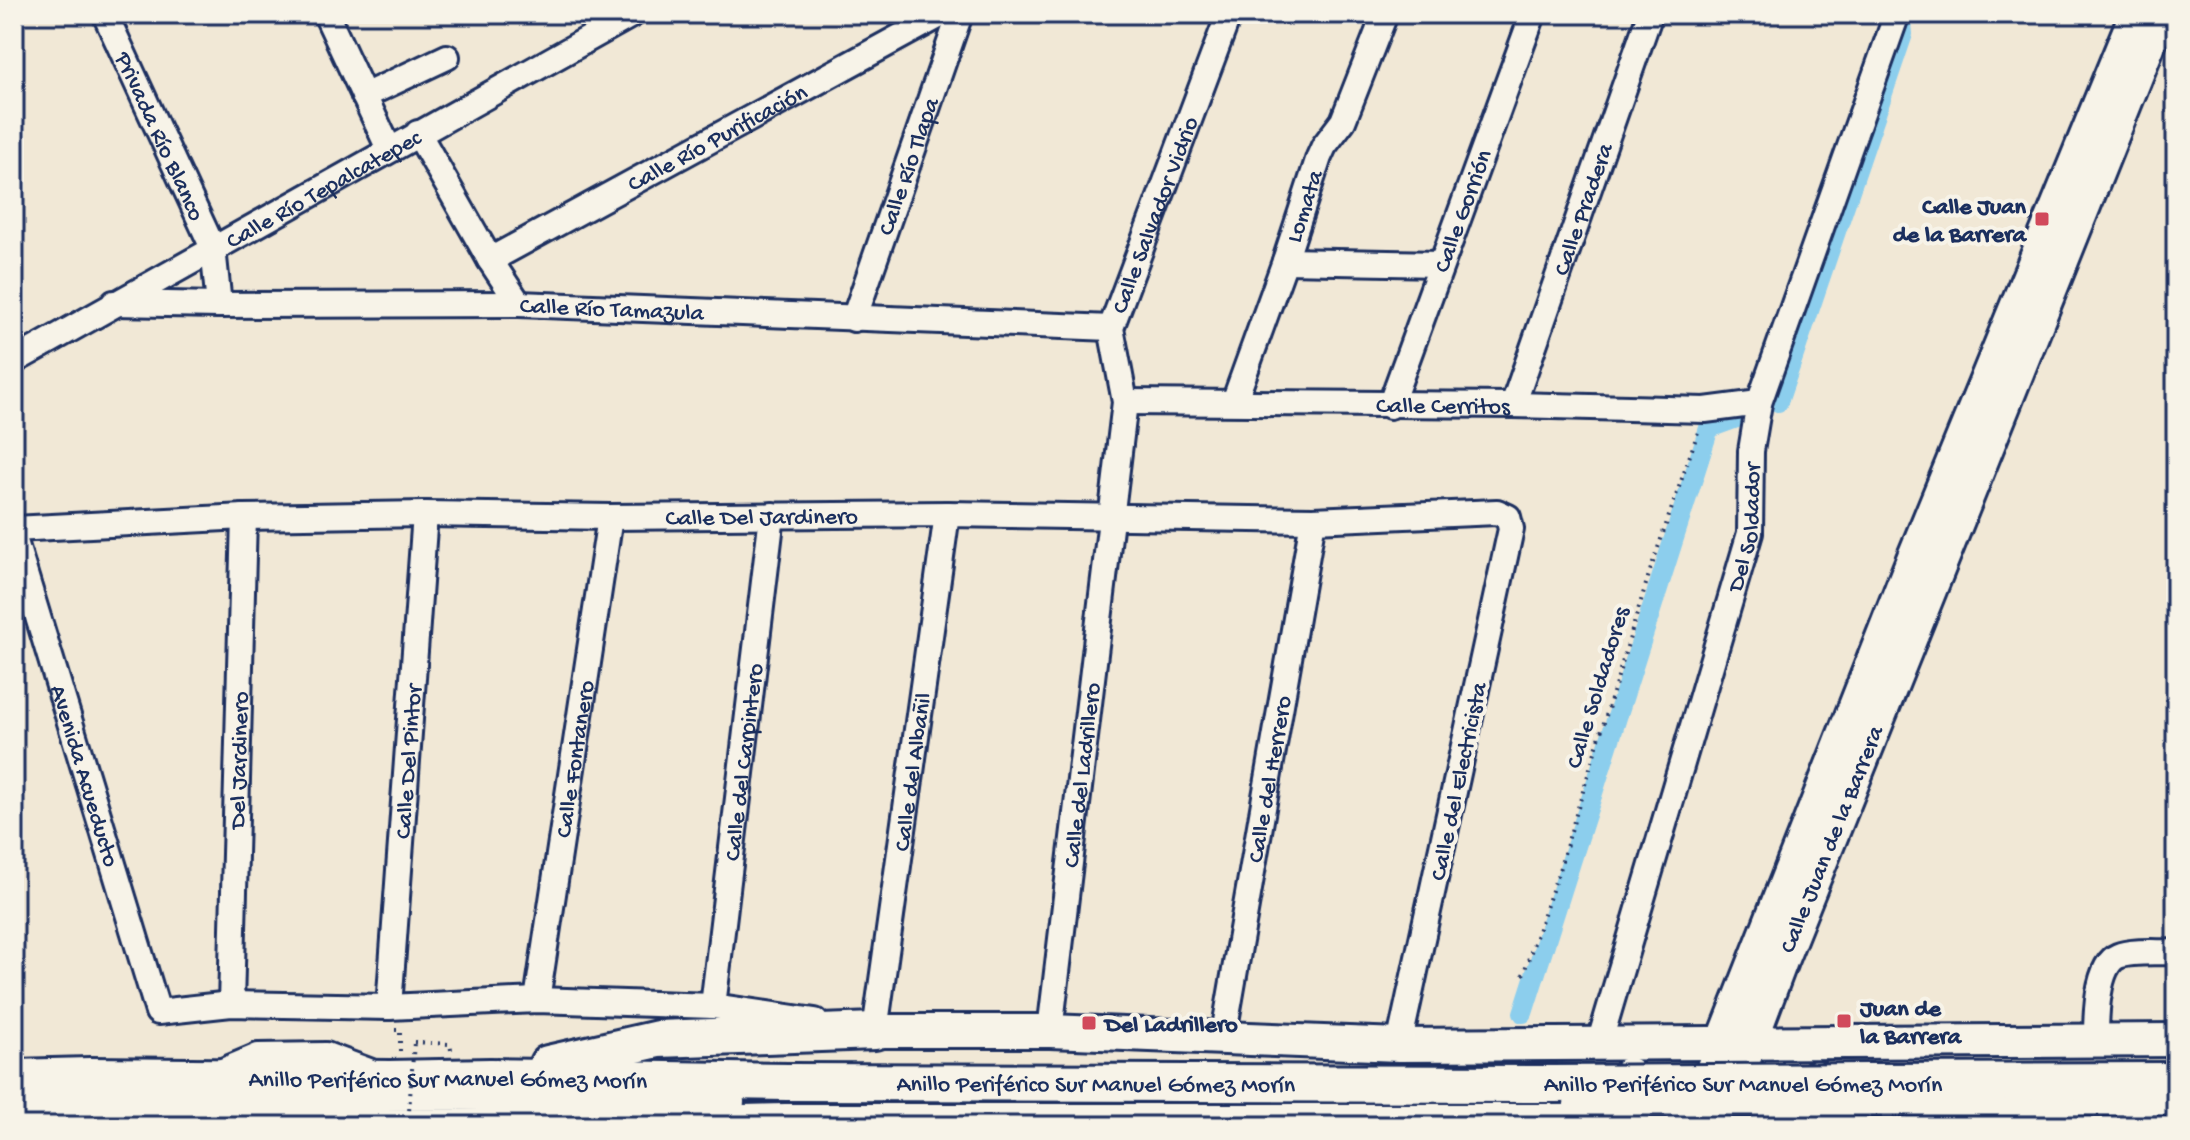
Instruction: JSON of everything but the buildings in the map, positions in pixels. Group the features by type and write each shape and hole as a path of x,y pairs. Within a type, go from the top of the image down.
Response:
{"highway":[{"path":"490,1077 658,1039 875,1031"},
{"name":"Anillo Periférico Sur Manuel Gómez Morín","path":"14,1083 93,1098 194,1094 390,1079 490,1077 1569,1102 1867,1100 2176,1081"}],"main road":[{"name":"Calle Juan de la Barrera","path":"2041,281 2136,14"},
{"name":"Calle Juan de la Barrera","path":"1737,1042 2041,281 2161,14"},
{"path":"875,1031 1050,1031 1399,1045 2176,1040"},
{"path":"1690,1126 1737,1042"},
{"path":"1719,1126 1737,1042"},
{"path":"1809,1126 1806,1099 1820,1070 1840,1054 1867,1043"},
{"path":"1599,1044 1616,1056 1629,1073 1631,1096 1624,1126"}],"street":[{"name":"Privada Río Blanco","path":"105,14 213,248 219,305"},
{"path":"326,14 389,149"},
{"name":"Calle Río Tepalcatepec","path":"14,361 633,14"},
{"name":"Calle Río Purificación","path":"490,260 942,14"},
{"name":"Calle Río Tlapa","path":"854,319 960,14"},
{"name":"Lomata","path":"1234,402 1319,157 1343,121 1385,14"},
{"name":"Calle Gorrión","path":"1390,406 1533,14"},
{"name":"Calle Pradera","path":"1513,405 1650,14"},
{"name":"Del Soldador","path":"1599,1044 1750,533 1751,451 1759,403 1897,14"},
{"name":"Calle Salvador Vidrio","path":"1111,517 1125,402 1111,328 1222,16"},
{"path":"364,96 447,57"},
{"path":"418,133 490,260 519,304"},
{"path":"1285,261 1440,264"},
{"name":"Calle Río Tamazula","path":"114,303 519,304 1111,328"},
{"name":"Calle Cerritos","path":"1125,402 1705,410 1759,403"},
{"name":"Calle Del Jardinero","path":"14,529 244,517 425,514 610,517 947,514 1313,520 1497,512 1508,517"},
{"name":"Calle Del Pintor","path":"389,1007 425,514"},
{"name":"Calle del Albañil","path":"875,1031 947,514"},
{"name":"Calle del Carpintero","path":"713,1006 772,515"},
{"name":"Del Jardinero","path":"231,1004 244,517"},
{"name":"Calle Fontanero","path":"537,1000 610,517"},
{"name":"Calle del Ladrillero","path":"1050,1031 1111,517"},
{"name":"Calle del Electricista","path":"1399,1045 1511,529 1508,517"},
{"name":"Calle del Herrero","path":"1223,1039 1313,520"},
{"name":"Avenida Acueducto","path":"14,538 158,1012 231,1004"},
{"path":"2096,1040 2100,986 2111,960 2120,954 2176,952"},
{"path":"231,1004 389,1007 537,1000 713,1006 875,1031"},
{"path":"194,1094 550,1122 1569,1102"},
{"path":"14,1119 93,1098"},
{"path":"1867,1100 2176,1103"},
{"path":"1867,1100 2176,1115"}],"path":[{"name":"Calle Soldadores","path":"1523,975 1560,867 1650,571 1705,410"},
{"path":"408,1126 414,1042 450,1044 451,1050 440,1050"}],"waterway":[{"path":"1778,402 1903,34 1902,24"},
{"path":"1523,1013 1709,428 1742,416"}],"place":[{"name":"Calle Juan de la Barrera","path":"2042,219"},
{"name":"Juan de la Barrera","path":"1844,1021"},
{"name":"Del Ladrillero","path":"1089,1023"}]}
